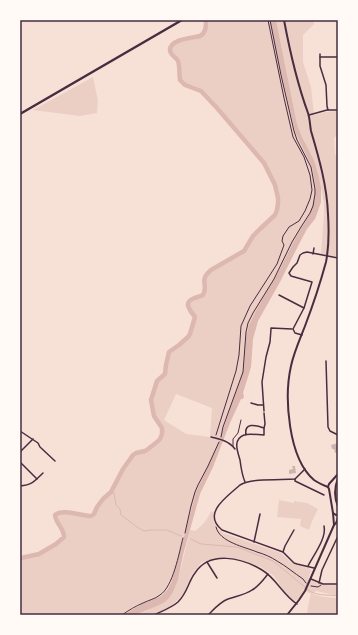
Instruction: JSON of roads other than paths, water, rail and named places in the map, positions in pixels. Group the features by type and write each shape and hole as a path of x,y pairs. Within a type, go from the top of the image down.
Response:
{"highway":[{"path":"20,114 182,20"}],"street":[{"path":"284,20 291,56 309,115 310,128 320,165 327,201 328,237 327,256 319,285 291,368 289,386 290,424 294,443 299,458 305,469 315,481 332,490 334,489"},
{"path":"320,54 320,66 326,84 328,110"},
{"path":"320,57 338,57"},
{"path":"309,115 328,110 338,110"},
{"path":"313,254 314,248"},
{"path":"293,329 304,308 312,282 291,276 290,273 299,257 307,252 338,258"},
{"path":"279,295 304,308"},
{"path":"236,450 238,440 242,436 264,435 265,424 262,382 263,369 270,342 271,328 293,329 295,333 302,335"},
{"path":"326,361 328,427 330,431 338,435"},
{"path":"251,403 264,405"},
{"path":"246,435 246,429 249,426 259,426 264,428"},
{"path":"20,431 38,443 40,448 56,461"},
{"path":"211,437 224,441 234,447 245,482"},
{"path":"20,452 33,439"},
{"path":"20,462 37,479"},
{"path":"294,479 305,469"},
{"path":"20,486 30,484 43,473"},
{"path":"334,525 328,485 338,474"},
{"path":"332,509 338,507 334,489 338,478"},
{"path":"315,568 294,563 283,552 227,532 216,526 214,514 217,506 245,482 294,479 295,481 324,495"},
{"path":"331,483 335,485"},
{"path":"333,513 338,515"},
{"path":"254,542 260,514"},
{"path":"287,615 305,591 338,518"},
{"path":"308,566 324,533 324,526"},
{"path":"283,552 294,530"},
{"path":"319,583 322,570 338,536"},
{"path":"156,615 178,602 187,591 194,573 200,566 207,562 221,558 237,560 261,569 273,578 285,594 296,604"},
{"path":"207,562 217,578"},
{"path":"208,615 219,604 228,599 253,590 268,574"},
{"path":"310,579 324,584 338,584"}],"lane":[{"path":"234,447 233,439 238,433 241,420"}],"waterway":[{"path":"20,560 21,558 39,554 56,544 64,537 63,531 55,515 58,513 63,512 87,516 94,514 103,499 111,492 123,469 133,455 145,451 160,439 162,428 154,416 151,400 157,381 165,374 169,352 190,334 195,317 189,309 188,303 192,299 203,295 205,291 204,280 207,274 211,270 244,251 253,236 275,215 277,210 278,198 275,185 264,163 201,91 185,85 180,80 179,63 170,52 171,46 177,41 202,35 205,29 206,20"},
{"path":"110,492 114,493 116,505 120,509 121,515 137,527 144,531 167,530 181,536"},
{"path":"191,539 201,544 237,547 273,561 305,587"},
{"path":"307,589 310,592 318,594 338,596"}]}
